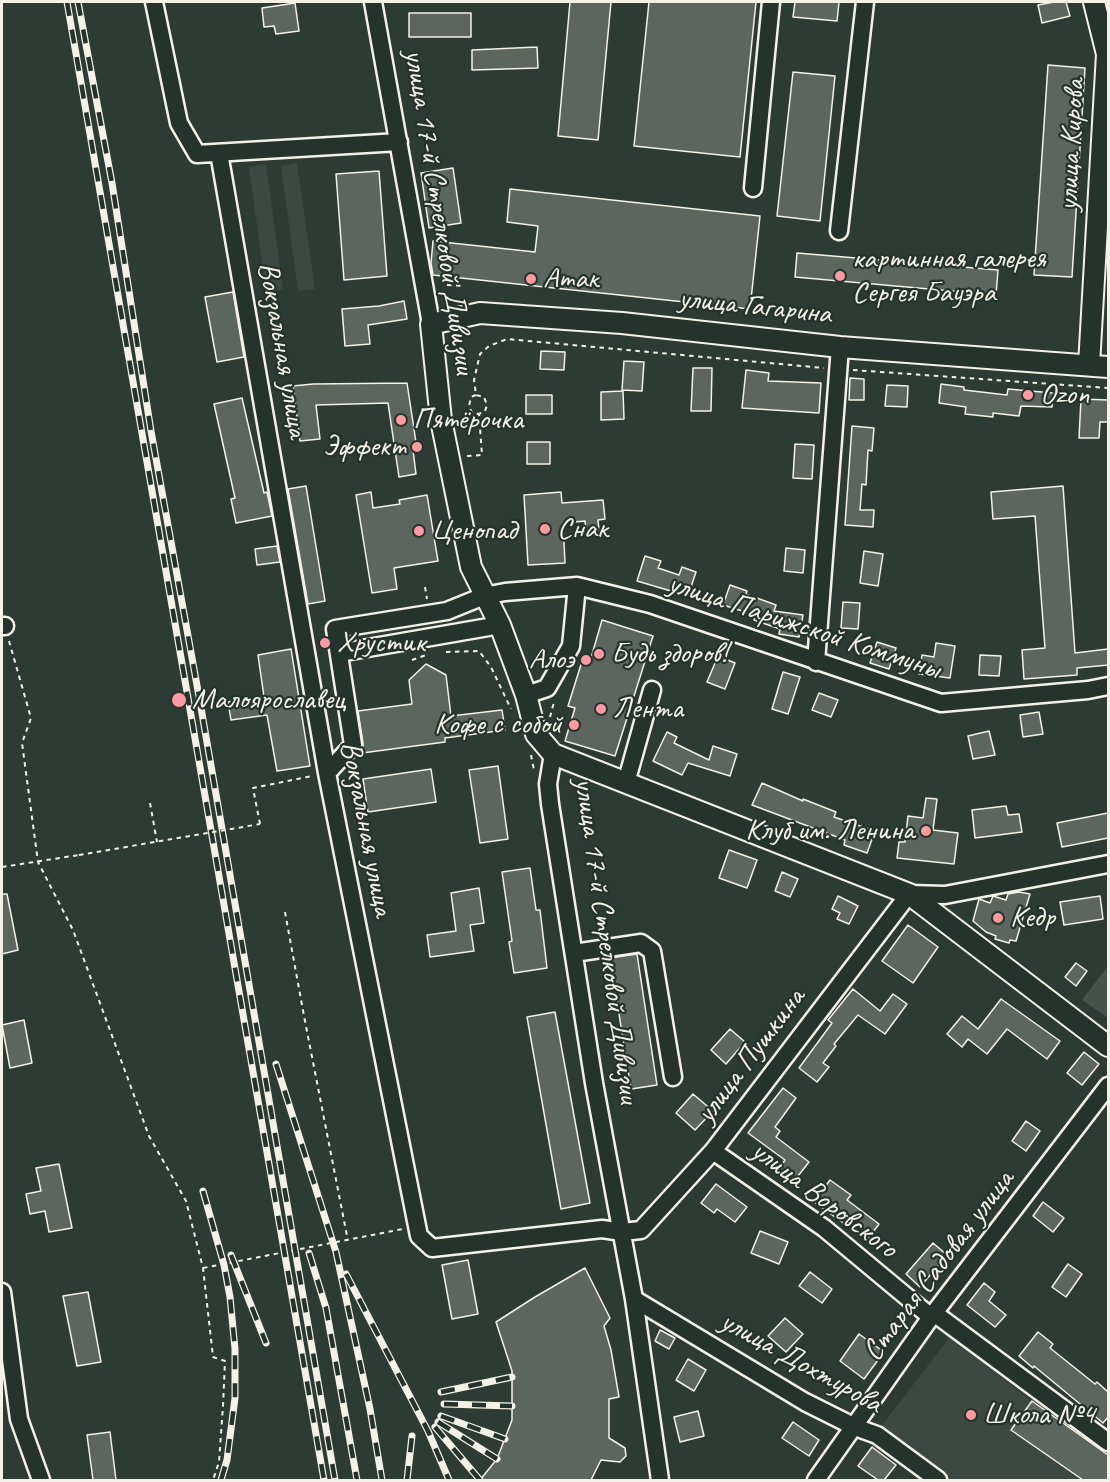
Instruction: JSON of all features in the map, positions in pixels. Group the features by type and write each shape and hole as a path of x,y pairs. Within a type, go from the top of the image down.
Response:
{"main road":[{"name":"улица Кирова","path":"1094,2 1108,53 1099,366"},
{"name":"улица Гагарина","path":"431,324 480,313 622,323 840,347 1099,366"},
{"name":"улица 17-й Стрелковой Дивизии","path":"431,324 441,420 471,567 500,625 526,695 536,734 552,754"},
{"path":"552,754 909,894 1108,1046"}],"street":[{"path":"154,2 179,123 197,154 399,142"},
{"name":"улица 17-й Стрелковой Дивизии","path":"373,2 431,324"},
{"path":"753,188 771,2"},
{"path":"839,231 865,2"},
{"name":"Вокзальная улица","path":"219,153 327,773 419,1236 432,1248 602,1228 622,1232"},
{"path":"816,662 840,347"},
{"path":"526,695 547,688 571,646 577,586"},
{"name":"улица Парижской Коммуны","path":"339,653 335,629 447,611 484,596 505,592 577,586 650,604 940,703 1088,690 1108,686"},
{"path":"327,773 353,745 339,653 500,625"},
{"path":"626,783 652,690"},
{"name":"улица 17-й Стрелковой Дивизии","path":"552,754 549,794 594,1083 634,1299 660,1480"},
{"path":"909,894 945,895 1108,864"},
{"name":"улица Пушкина","path":"622,1232 641,1230 712,1151 909,894"},
{"path":"574,953 641,943 652,951 673,1077"},
{"name":"Старая Садовая улица","path":"816,1480 932,1315 1108,1086"},
{"name":"улица Воровского","path":"712,1151 824,1228 932,1315 1108,1442"},
{"path":"2,1292 19,1419 41,1480"},
{"name":"улица Дохтурова","path":"634,1299 805,1402 876,1435 939,1480"}],"path":[{"path":"447,285 463,286"},
{"path":"476,395 474,380 480,354 489,346 507,339 838,369 1108,388"},
{"path":"476,395 484,397 487,405 485,411 479,414 472,413 469,406 471,397 476,395"},
{"path":"448,458 482,455 479,414"},
{"path":"3,626 31,718 22,743 38,862 72,930 149,1136 186,1201 202,1268 213,1357 225,1361 219,1462 213,1480"},
{"path":"445,652 479,651 490,667"},
{"path":"412,660 434,652"},
{"path":"2,867 260,824 253,788 327,773"},
{"path":"150,802 157,842"},
{"path":"285,912 348,1241"},
{"path":"202,1268 417,1226"}],"shaded area":[{"path":"297,163 315,289 298,291 281,166"},
{"path":"266,164 283,289 266,292 249,167"},
{"path":"1108,966 1108,1018 1082,1000"},
{"name":"Школа №4","path":"950,1337 1032,1401 1108,1455 1108,1480 950,1480 879,1429"}],"building":[{"path":"570,2 611,2 598,140 558,136"},
{"path":"649,2 756,2 740,157 634,146"},
{"path":"795,2 839,2 837,21 793,17"},
{"path":"1066,2 1070,16 1042,23 1038,5"},
{"path":"295,3 299,31 276,34 274,26 264,27 262,8"},
{"path":"409,13 471,13 471,37 409,37"},
{"path":"537,47 538,68 472,70 472,50"},
{"path":"1048,65 1085,68 1072,277 1034,275"},
{"path":"793,72 835,76 820,221 777,216"},
{"path":"453,168 461,223 429,228 421,173"},
{"path":"379,171 387,276 344,280 336,174"},
{"path":"510,189 760,216 750,309 433,275 431,263 433,241 535,252 538,226 507,222"},
{"path":"797,253 998,270 996,295 795,277"},
{"path":"233,292 244,357 217,362 205,297"},
{"path":"404,301 407,319 368,325 370,344 345,346 342,309"},
{"path":"541,351 565,352 564,370 540,369"},
{"path":"624,361 644,362 642,391 622,390"},
{"path":"693,368 712,368 711,411 691,411"},
{"path":"746,370 769,373 768,381 821,383 819,413 742,408"},
{"path":"850,378 864,379 864,400 849,400"},
{"path":"407,383 417,449 413,450 416,474 399,477 388,403 316,405 320,439 300,441 293,386"},
{"path":"941,384 964,387 964,390 1007,395 1008,389 1053,393 1052,407 1021,406 1019,416 993,413 993,417 965,414 966,407 939,403"},
{"path":"887,385 908,386 907,407 885,406"},
{"path":"623,391 624,419 601,420 601,392"},
{"path":"526,395 552,395 552,414 526,414"},
{"path":"242,398 264,493 267,492 272,516 236,523 231,499 235,498 214,404"},
{"path":"1081,399 1108,400 1108,422 1100,422 1099,438 1079,438"},
{"path":"852,426 874,428 872,451 868,450 866,485 862,484 860,510 874,510 873,527 845,525"},
{"path":"527,442 550,442 550,464 527,464"},
{"path":"795,444 814,445 812,479 793,478"},
{"path":"306,486 325,601 308,604 288,489"},
{"path":"1063,486 1075,653 1108,649 1108,665 1077,668 1077,675 1024,679 1022,650 1045,648 1035,516 993,519 991,492"},
{"path":"371,492 373,508 400,504 399,500 427,495 438,561 394,568 397,589 372,593 356,495"},
{"name":"Снак","path":"561,492 562,503 603,500 605,519 598,520 599,530 586,531 585,521 563,523 565,563 528,565 524,495"},
{"path":"277,546 280,562 257,565 255,549"},
{"path":"786,548 805,550 803,573 784,571"},
{"path":"864,551 883,554 878,586 860,583"},
{"path":"645,556 661,561 658,568 679,575 682,567 696,572 688,596 637,581"},
{"path":"730,585 747,591 746,594 776,605 774,611 803,615 799,637 779,634 780,629 754,620 755,615 723,605"},
{"path":"843,602 860,603 858,629 841,628"},
{"path":"602,620 653,636 615,756 565,741 575,708 568,706 584,655 591,658"},
{"path":"877,642 896,648 889,669 870,663"},
{"path":"936,643 955,646 950,678 919,674 922,655 934,657"},
{"name":"Малоярославец","path":"291,649 310,766 277,771 267,715 231,720 228,702 264,697 258,655"},
{"path":"980,655 1001,656 999,676 979,675"},
{"path":"718,656 735,663 725,689 707,682"},
{"path":"426,664 446,675 451,716 502,710 505,730 445,738 445,742 362,753 363,743 358,711 412,704 409,680"},
{"path":"783,672 800,677 788,714 772,709"},
{"path":"819,693 838,700 831,717 812,710"},
{"path":"1039,712 1043,734 1023,737 1020,715"},
{"path":"989,731 995,755 973,759 968,736"},
{"path":"667,732 677,737 674,743 709,760 713,746 737,754 730,776 688,763 682,775 653,761"},
{"path":"498,766 508,839 480,843 469,770"},
{"path":"431,769 436,802 368,812 363,779"},
{"path":"762,783 836,812 834,817 875,831 867,853 844,845 845,840 752,805"},
{"name":"Клуб им. Ленина","path":"926,798 937,799 933,830 958,833 954,864 897,858 899,842 905,842 908,816 923,818"},
{"path":"1006,806 1008,815 1019,814 1022,832 975,838 972,810"},
{"path":"1108,813 1108,838 1062,847 1057,823"},
{"path":"729,850 757,860 747,888 719,878"},
{"path":"530,868 536,910 540,910 547,968 514,973 502,872"},
{"path":"782,872 798,879 790,897 775,891"},
{"path":"479,888 484,923 470,925 474,951 430,957 427,935 456,931 451,893"},
{"name":"Кедр","path":"1019,892 1030,894 1016,941 1010,940 1009,943 995,939 996,936 986,932 973,921 979,899 990,903 993,896 1006,900 1008,894"},
{"path":"2,894 7,894 18,950 2,954"},
{"path":"838,896 858,906 849,924 837,919 840,913 832,909"},
{"path":"1100,896 1103,919 1064,925 1060,902"},
{"path":"908,925 938,947 913,983 882,961"},
{"path":"637,954 657,1085 631,1089 610,958"},
{"path":"1076,963 1087,971 1076,986 1065,977"},
{"path":"853,989 880,1011 893,994 907,1004 885,1034 858,1015 834,1044 836,1046 823,1063 829,1067 817,1082 799,1068 832,1023 828,1020"},
{"path":"1001,999 1060,1041 1047,1059 1007,1029 987,1054 968,1039 962,1047 947,1034 962,1016 978,1029"},
{"path":"555,1012 590,1203 561,1209 527,1017"},
{"path":"24,1020 32,1063 10,1068 2,1025"},
{"path":"730,1029 745,1042 726,1064 711,1050"},
{"path":"1084,1052 1099,1064 1082,1085 1067,1073"},
{"path":"783,1088 796,1098 775,1127 780,1131 776,1137 809,1162 791,1185 776,1173 785,1160 748,1133"},
{"path":"693,1094 713,1111 695,1130 676,1113"},
{"path":"1026,1121 1040,1131 1026,1151 1012,1141"},
{"path":"59,1164 72,1228 49,1232 45,1211 30,1214 26,1194 41,1191 36,1168"},
{"path":"830,1180 851,1195 847,1200 879,1224 867,1240 814,1202"},
{"path":"716,1184 747,1207 735,1222 717,1209 714,1213 701,1203"},
{"path":"1043,1202 1064,1218 1053,1232 1033,1216"},
{"path":"760,1231 788,1242 779,1264 751,1253"},
{"path":"933,1243 947,1255 920,1287 906,1274"},
{"path":"468,1260 478,1314 452,1319 442,1265"},
{"path":"1068,1264 1082,1274 1066,1297 1052,1287"},
{"path":"585,1268 610,1318 604,1326 611,1350 619,1397 609,1399 609,1438 625,1448 626,1456 620,1462 601,1460 591,1480 480,1480 497,1459 512,1420 512,1371 496,1322"},
{"path":"810,1272 832,1289 822,1303 799,1286"},
{"path":"984,1283 995,1292 989,1301 1006,1315 995,1327 967,1305"},
{"path":"88,1292 101,1362 77,1366 63,1296"},
{"path":"785,1318 803,1334 786,1352 768,1336"},
{"path":"660,1330 675,1338 669,1349 655,1341"},
{"path":"1038,1332 1053,1344 1050,1348 1108,1392 1108,1417 1103,1423 1019,1356"},
{"path":"859,1334 884,1352 864,1379 840,1361"},
{"path":"688,1359 706,1370 694,1391 676,1380"},
{"path":"1032,1401 1108,1455 1108,1480 1083,1480 1011,1430"},
{"path":"698,1411 704,1436 680,1442 674,1417"},
{"path":"793,1422 819,1440 809,1456 782,1438"},
{"path":"110,1432 116,1480 93,1480 87,1435"},
{"path":"872,1447 896,1465 884,1480 878,1480 858,1466"}],"railway":[{"path":"67,2 324,1480"},
{"path":"78,2 112,183 151,431 335,1480"},
{"path":"276,1064 336,1252 370,1409 382,1480"},
{"path":"203,1191 224,1265 235,1349 235,1398 227,1460 221,1480"},
{"path":"309,1253 326,1308 357,1480"},
{"path":"231,1255 266,1343"},
{"path":"346,1274 428,1431 449,1480"},
{"path":"441,1392 512,1377"},
{"path":"444,1404 512,1406"},
{"path":"441,1416 505,1439"},
{"path":"438,1422 497,1459"},
{"path":"435,1427 480,1480"},
{"path":"407,1480 412,1436"}],"place":[{"name":"картинная галерея Сергея Бауэра","path":"840,276"},
{"name":"Атак","path":"531,279"},
{"name":"Ozon","path":"1028,395"},
{"name":"Пятёрочка","path":"401,420"},
{"name":"Эффект","path":"417,447"},
{"name":"Снак","path":"545,529"},
{"name":"Ценопад","path":"419,531"},
{"name":"Хрустик","path":"325,643"},
{"name":"Будь здоров!","path":"599,654"},
{"name":"Алоэ","path":"586,660"},
{"name":"Малоярославец","path":"179,700"},
{"name":"Лента","path":"601,709"},
{"name":"Кофе с собой","path":"574,725"},
{"name":"Клуб им. Ленина","path":"926,831"},
{"name":"Кедр","path":"998,918"},
{"name":"Школа №4","path":"971,1415"}]}
